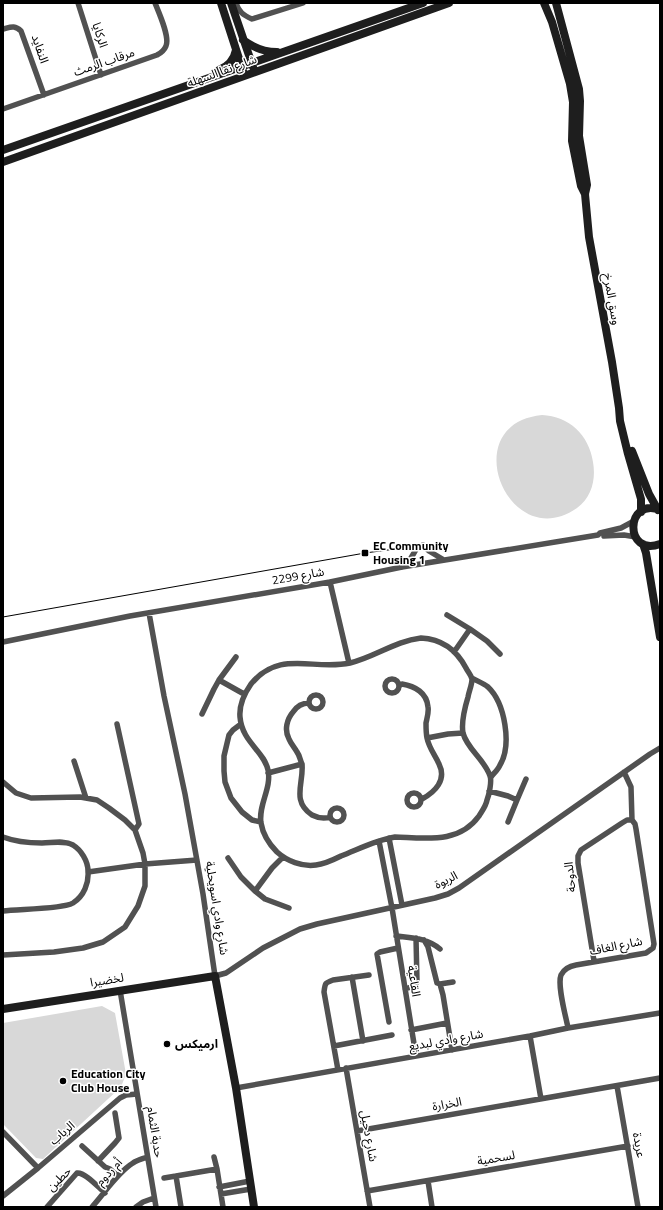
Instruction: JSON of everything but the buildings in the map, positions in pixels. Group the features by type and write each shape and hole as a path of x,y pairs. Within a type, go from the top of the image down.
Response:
{"street":[{"name":"الركايا","path":"78,3 101,75"},
{"name":"مرقاب الرمث","path":"3,109 157,55 163,51 166,46 167,37 155,3"},
{"path":"221,3 245,75"},
{"path":"231,3 255,72"},
{"path":"236,3 244,16 252,19 301,3"},
{"name":"شارع نقا السهلة","path":"3,150 252,63 285,50 423,3"},
{"name":"شارع نقا السهلة","path":"3,162 449,3"},
{"name":"وسق المرخ","path":"544,3 552,22 570,84 573,102 572,141 581,186 585,194"},
{"name":"وسق المرخ","path":"556,3 579,89 579,136 587,185 585,194 589,237 620,421 641,499 641,512"},
{"name":"النفايد","path":"3,29 12,26 21,30 44,95"},
{"path":"244,40 250,45 264,51 271,52 285,50"},
{"path":"199,81 204,75 228,65 234,59 236,49"},
{"name":"وسق المرخ","path":"619,408 633,453 649,494 659,510"},
{"path":"659,510 652,508 641,512 636,516 633,527 636,537 643,544 646,553 660,637"},
{"name":"شارع 2299","path":"3,642 74,627 330,582 402,567 598,535 621,528 634,522"},
{"name":"شارع 2299","path":"598,535 624,535 636,537"},
{"path":"643,544 654,546 660,544"},
{"path":"402,567 411,558 420,545 444,560"},
{"path":"330,582 349,663"},
{"name":"شارع وادي اسويحلية","path":"149,613 197,860 215,976 236,1088 254,1207"},
{"path":"447,615 470,629 500,654"},
{"path":"454,652 470,629"},
{"path":"421,638 439,641 454,652 464,663 472,678 493,693 503,714 506,737 504,757 501,765 491,778 487,802 483,811 475,822 464,831 449,837 389,838 333,860 316,865 303,865 283,857 269,843 263,832 261,822 262,806 268,782 268,772 264,761 248,740 241,724 241,708 244,694 266,670 280,665 301,663 341,665 364,659 386,648 421,638"},
{"path":"202,714 214,689 236,657"},
{"path":"472,678 471,688 463,718 463,733 465,739 484,764 491,778"},
{"path":"220,680 244,694"},
{"path":"399,686 402,684 414,687 426,698 428,707 426,730 429,748 441,768 442,774 435,790 422,799"},
{"path":"309,703 304,703 297,707 290,717 287,725 287,735 298,753 302,764 300,795 302,805 317,817 330,817"},
{"path":"117,724 139,824 135,830"},
{"path":"241,724 229,735 224,756 225,782 231,798 242,812 248,818 261,822"},
{"path":"427,738 463,733"},
{"name":"الربوة","path":"215,976 226,973 262,948 300,929 448,894 459,888 660,748"},
{"path":"74,760 86,798"},
{"path":"268,772 302,764"},
{"path":"624,772 631,787 633,822"},
{"path":"508,822 526,779"},
{"path":"3,782 16,793 31,798 80,797 97,800 125,820 135,830 145,864 145,886 138,906 125,927 103,942 83,948 54,952 3,955"},
{"path":"489,791 517,800"},
{"name":"الدوحة","path":"594,961 578,856 581,850 624,821 633,822"},
{"name":"شارع الغاف","path":"568,1028 560,980 564,970 570,966 594,961 646,953 653,948 654,944 638,836 633,822"},
{"path":"3,837 10,840 25,842 60,842 73,845 83,854 88,866 87,884 82,896 72,903 61,906 3,911"},
{"path":"389,838 402,905"},
{"name":"القاعية","path":"379,841 392,908 416,1056"},
{"path":"255,891 272,868 283,857"},
{"path":"228,858 240,877 255,891 265,898 289,908"},
{"path":"88,872 145,864 197,860"},
{"path":"387,885 391,882 398,884"},
{"path":"396,936 424,940 433,943 440,949"},
{"path":"405,989 414,986 417,982 416,938"},
{"path":"424,940 428,947 437,982 440,984 452,1050"},
{"path":"389,1022 377,954 398,948"},
{"path":"338,1070 324,992 325,984 333,980 369,974"},
{"name":"لخضيرا","path":"3,1009 215,976"},
{"path":"352,977 363,1041"},
{"path":"440,984 454,982"},
{"name":"حدبة الثمام","path":"120,990 156,1207"},
{"name":"شارع وادي لبديع","path":"236,1088 568,1028 660,1013"},
{"path":"411,1030 447,1023"},
{"path":"334,1046 392,1035"},
{"path":"530,1036 542,1099"},
{"name":"شارع دحيل","path":"346,1068 370,1207"},
{"name":"الخرارة","path":"357,1131 660,1078"},
{"name":"عريدة","path":"617,1086 638,1207"},
{"name":"الرباب","path":"3,1196 120,1098 126,1095 137,1094"},
{"path":"98,1161 118,1138 115,1113"},
{"path":"3,1132 38,1168"},
{"path":"82,1146 105,1167 110,1169 117,1177"},
{"name":"لسحمية","path":"367,1192 628,1146"},
{"name":"أم ردوم","path":"92,1207 117,1177 132,1163 147,1157"},
{"path":"214,1157 223,1207"},
{"path":"164,1178 216,1169"},
{"name":"حطين","path":"47,1207 77,1173 84,1175 105,1193"},
{"path":"176,1176 181,1207"},
{"path":"428,1181 432,1207"},
{"path":"219,1187 251,1185"},
{"path":"221,1194 251,1185"},
{"path":"136,1207 143,1202 154,1198"}],"shaded area":[{"path":"542,415 561,419 576,429 587,443 591,452 594,468 592,487 582,504 577,508 552,518 530,515 513,502 501,483 496,461 501,440 515,424"},
{"name":"Education City Club House","path":"102,1006 115,1013 126,1074 121,1087 43,1159 36,1158 3,1124 3,1023"}],"tram line":[{"path":"3,617 365,553 403,548"}],"place":[{"name":"EC Community Housing 1","path":"365,553"},
{"name":"ارميكس","path":"167,1044"},
{"name":"Education City Club House","path":"63,1081"}]}
